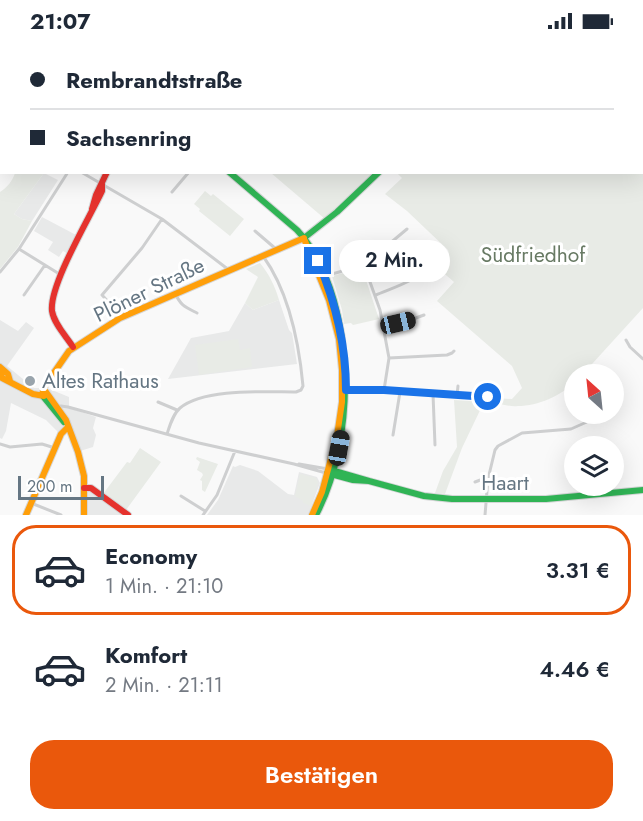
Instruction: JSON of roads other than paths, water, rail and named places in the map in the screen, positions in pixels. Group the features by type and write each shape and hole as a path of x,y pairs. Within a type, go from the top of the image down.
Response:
{"main road":[{"path":"74,347 51,310 52,296 91,212 96,206 106,174"},
{"path":"231,174 304,238 332,307 340,349 344,390 330,472 314,515"},
{"name":"Plöner Straße","path":"45,394 51,378 64,357 74,347 120,318 304,238 338,212 378,174"},
{"path":"5,374 33,394 45,394 66,420 84,476 84,515"},
{"path":"26,515 61,434 68,427"},
{"path":"314,515 325,498 330,483 330,472"},
{"name":"Haart","path":"330,472 346,479 369,481"},
{"name":"Haart","path":"330,472 444,499 546,499 643,490"},
{"path":"330,483 335,479 346,479"},
{"path":"84,488 91,488 129,515"}],"street":[{"path":"0,272 19,249 67,174"},
{"path":"84,174 162,219 229,270"},
{"path":"172,192 187,174"},
{"path":"120,318 102,295 142,248 162,219"},
{"path":"332,274 364,265 406,230"},
{"path":"255,231 276,249"},
{"path":"19,249 61,275"},
{"path":"167,434 177,410 188,403 216,394 301,390 303,386 301,363 292,320 277,280 262,255"},
{"path":"376,295 420,274 432,263"},
{"path":"24,295 45,265"},
{"path":"364,265 376,295 384,326 389,358 384,390"},
{"path":"175,293 182,305 197,313"},
{"path":"384,326 424,315"},
{"path":"626,340 643,359"},
{"path":"389,358 447,354 454,351"},
{"path":"457,395 458,386"},
{"path":"344,390 384,390 488,397 496,395"},
{"path":"393,435 400,391"},
{"path":"433,394 435,445"},
{"path":"158,402 177,410"},
{"name":"Haart","path":"54,407 68,407 235,452 330,472"},
{"path":"485,515 488,479 498,446 522,433 571,429 583,424"},
{"path":"0,444 10,447 42,444 55,448"},
{"path":"181,496 204,513 217,495 235,452"},
{"path":"475,482 488,479"},
{"path":"31,503 62,515"}],"place":[{"name":"Altes Rathaus","path":"30,381"}],"park label":[{"name":"Südfriedhof","path":"533,255"}]}
